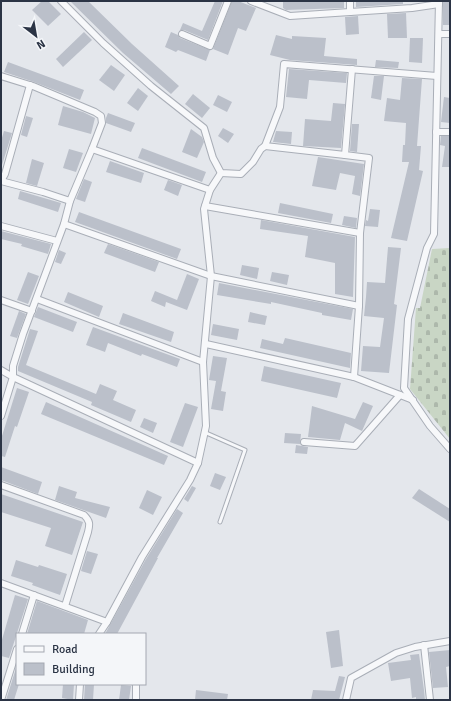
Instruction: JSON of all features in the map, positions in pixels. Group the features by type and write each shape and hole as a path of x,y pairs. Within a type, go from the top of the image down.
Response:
{"street":[{"path":"61,1 109,49 151,86 204,128 213,158 221,173"},
{"path":"182,34 210,46 228,1"},
{"path":"251,1 290,16 412,8 439,3 434,234 427,248 408,319 404,388 430,426 450,449"},
{"path":"350,1 350,12"},
{"path":"439,34 450,34"},
{"path":"221,173 241,174 253,162 261,149 265,146 280,107 284,64 437,76"},
{"path":"345,155 352,69"},
{"path":"1,76 95,112 101,116 102,123 70,201 64,224 13,366 13,377 1,416"},
{"path":"30,86 5,174 1,181 70,201"},
{"path":"436,132 450,132"},
{"path":"265,146 369,158 360,233 359,306 354,377"},
{"path":"92,149 210,190"},
{"path":"100,633 142,557 190,480 198,463 206,426 204,362 211,276 205,206 210,190 221,173"},
{"path":"205,206 360,233"},
{"path":"64,224 211,276 359,306"},
{"path":"1,226 57,241"},
{"path":"37,299 204,362"},
{"path":"1,300 32,311"},
{"path":"206,344 354,377 413,400"},
{"path":"1,370 13,377 198,463"},
{"path":"304,442 355,446 400,395"},
{"path":"1,485 84,515 88,519 90,524 88,532 65,606"},
{"path":"1,583 107,622"},
{"path":"22,633 34,595"},
{"path":"346,700 351,678 396,653 450,641"},
{"path":"424,646 430,700"},
{"path":"1,700 16,652"},
{"path":"79,700 80,685"},
{"path":"136,685 136,700"}],"lane":[{"path":"204,432 245,450 220,522"}],"green space":[{"path":"450,248 450,439 410,389 416,308 420,308 432,249"}],"building":[{"path":"42,1 48,1 61,14 48,26 32,10"},
{"path":"70,1 88,1 132,44 179,86 171,94 123,53"},
{"path":"215,1 223,1 208,40 184,30 180,30 183,23 202,31"},
{"path":"232,1 238,1 256,8 246,31 238,28 228,55 213,49"},
{"path":"283,1 344,1 344,8 286,10 283,8"},
{"path":"356,1 403,1 403,4 356,7"},
{"path":"443,2 450,2 450,25 443,25"},
{"path":"406,13 407,38 388,38 387,14"},
{"path":"358,16 359,34 346,35 345,17"},
{"path":"84,32 92,40 63,67 56,59"},
{"path":"171,32 178,35 180,38 210,50 206,61 178,50 176,52 165,47"},
{"path":"276,35 292,39 292,36 326,38 324,56 357,59 357,65 290,60 270,55"},
{"path":"410,38 423,38 422,63 409,62"},
{"path":"376,60 399,62 398,68 375,67"},
{"path":"8,62 84,90 80,100 4,72"},
{"path":"111,65 125,75 114,91 99,80"},
{"path":"289,69 347,73 346,83 309,80 307,99 286,97"},
{"path":"374,76 384,76 381,100 371,98"},
{"path":"402,78 422,79 417,146 421,146 419,170 423,171 407,241 391,238 409,162 402,162 403,145 405,145 406,123 384,121 387,98 400,100"},
{"path":"138,88 148,96 138,111 127,103"},
{"path":"193,94 210,108 202,118 185,104"},
{"path":"218,95 232,102 227,112 213,105"},
{"path":"444,97 450,98 450,123 441,122"},
{"path":"333,103 345,104 341,148 303,146 305,119 331,121"},
{"path":"63,106 83,112 95,118 91,134 58,125"},
{"path":"108,113 135,123 131,132 106,123"},
{"path":"26,116 33,118 27,137 21,135"},
{"path":"352,124 359,124 357,152 350,151"},
{"path":"223,128 234,134 228,143 218,136"},
{"path":"191,129 202,137 204,142 197,158 182,152"},
{"path":"4,131 12,133 1,165 1,141"},
{"path":"276,131 292,132 291,144 273,142"},
{"path":"441,136 450,136 449,167 442,167 445,146 440,145"},
{"path":"142,148 206,172 202,182 138,158"},
{"path":"69,149 83,153 76,172 63,168"},
{"path":"318,157 364,164 360,196 352,194 355,176 340,173 336,190 312,186"},
{"path":"32,159 44,163 37,186 26,183"},
{"path":"110,161 144,173 141,183 106,172"},
{"path":"84,179 92,182 85,202 76,199"},
{"path":"168,180 182,185 178,196 164,190"},
{"path":"20,191 61,203 58,212 18,199"},
{"path":"280,203 333,214 331,223 278,213"},
{"path":"370,209 380,210 378,227 365,226 366,220 368,221"},
{"path":"79,212 181,249 177,259 75,222"},
{"path":"344,216 357,218 356,228 342,225"},
{"path":"261,220 355,237 353,297 335,294 335,263 305,257 308,236 260,229"},
{"path":"1,231 51,244 48,254 21,246 22,244 1,239"},
{"path":"108,244 159,262 155,272 104,253"},
{"path":"388,247 401,248 394,304 397,305 389,373 361,371 363,346 380,347 384,318 364,316 367,282 385,283"},
{"path":"59,250 66,253 61,264 55,262"},
{"path":"242,265 259,268 257,279 240,275"},
{"path":"28,272 39,276 28,304 17,300"},
{"path":"272,272 289,275 287,285 270,281"},
{"path":"187,274 199,279 187,310 166,302 165,307 151,301 155,291 177,300"},
{"path":"219,283 353,309 351,320 322,315 322,313 271,302 271,304 217,295"},
{"path":"68,292 103,306 99,317 64,302"},
{"path":"38,307 77,322 73,332 34,317"},
{"path":"19,311 26,314 17,338 10,336"},
{"path":"250,312 267,316 265,325 248,322"},
{"path":"123,313 174,332 171,342 119,324"},
{"path":"213,324 239,329 237,340 211,335"},
{"path":"93,327 180,359 177,367 142,354 141,356 108,343 105,352 86,345"},
{"path":"30,329 38,331 26,365 96,394 100,384 117,391 113,400 136,410 131,422 91,405 92,402 18,371"},
{"path":"285,338 351,353 350,368 260,348 262,339 283,344"},
{"path":"213,356 227,358 221,391 226,392 223,411 211,409 216,381 209,380"},
{"path":"264,366 341,383 337,398 261,381"},
{"path":"17,388 29,392 17,427 15,426 5,457 1,456 1,439"},
{"path":"46,402 168,456 164,465 41,414"},
{"path":"363,402 373,406 362,431 345,423 340,440 308,437 312,406 355,419"},
{"path":"185,403 198,407 183,447 170,442"},
{"path":"144,418 157,423 153,433 140,427"},
{"path":"285,433 301,434 300,444 284,443"},
{"path":"296,445 308,447 307,454 295,453"},
{"path":"1,467 42,482 38,494 1,480"},
{"path":"215,473 226,477 220,490 210,486"},
{"path":"59,486 77,492 75,498 110,507 106,518 55,500"},
{"path":"192,486 196,488 188,502 184,499"},
{"path":"419,489 450,509 450,522 412,498"},
{"path":"147,490 162,497 153,515 139,508"},
{"path":"1,494 83,522 72,555 45,546 51,528 1,512"},
{"path":"177,509 183,513 157,558 118,633 106,633 146,559"},
{"path":"87,551 98,554 91,574 81,571"},
{"path":"16,560 38,567 39,565 67,574 60,595 32,585 33,583 11,576"},
{"path":"15,595 28,599 9,658 1,656 1,643"},
{"path":"37,601 88,620 84,633 27,633"},
{"path":"339,630 343,666 331,668 326,632"},
{"path":"450,650 450,666 446,667 448,687 433,688 429,652"},
{"path":"419,654 425,700 416,700 416,697 412,698 410,678 391,681 388,663 411,660 410,655"},
{"path":"16,668 16,685 19,685 14,700 6,700"},
{"path":"339,676 345,677 339,700 311,700 313,690 335,691"},
{"path":"63,685 74,685 73,700 62,698"},
{"path":"85,685 94,685 93,700 84,700"},
{"path":"121,685 131,686 129,700 119,700"},
{"path":"196,690 228,694 227,700 195,700"}]}
